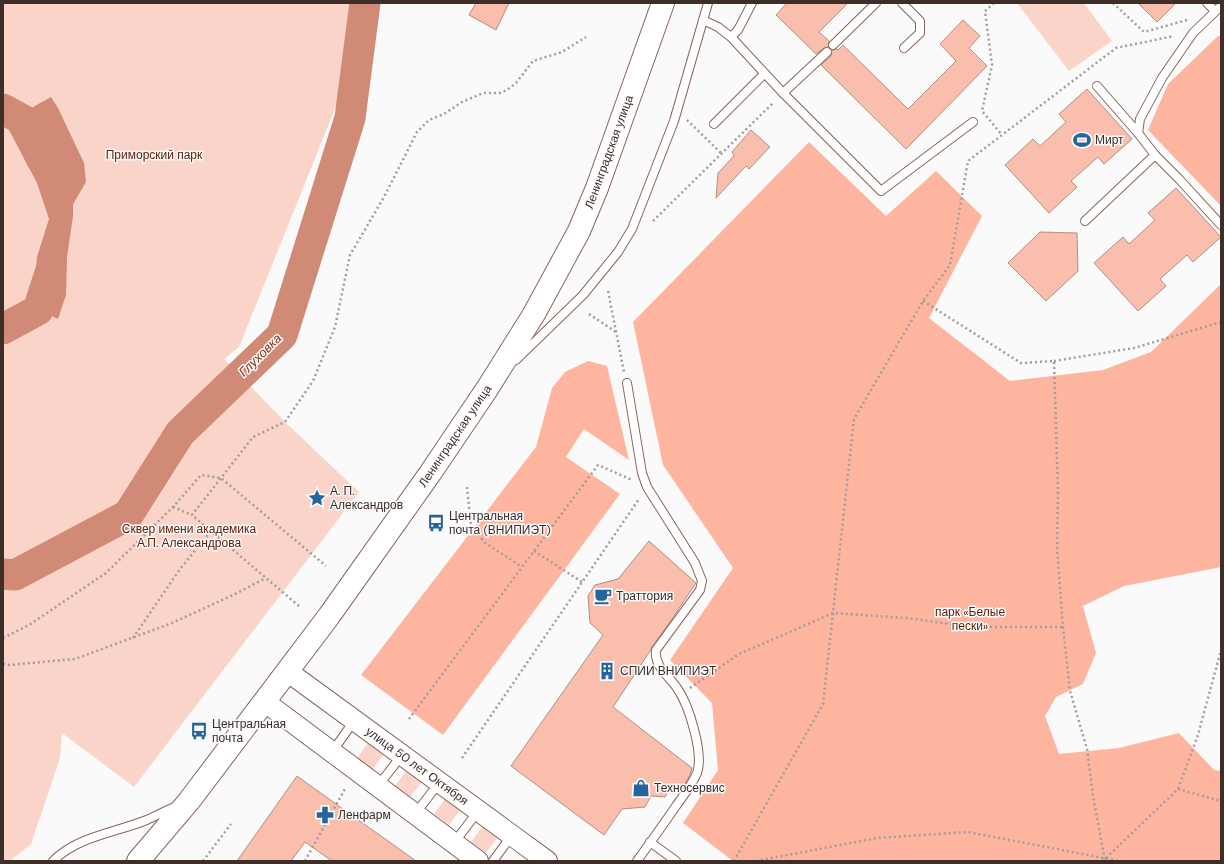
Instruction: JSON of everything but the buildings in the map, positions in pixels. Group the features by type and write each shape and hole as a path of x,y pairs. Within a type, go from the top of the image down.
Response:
{"main road":[{"name":"Ленинградская улица","path":"138,861 189,801 329,616 431,472 487,389 534,314 578,231 597,188 662,3"}],"street":[{"name":"улица 50 лет Октября","path":"287,671 547,861"},
{"path":"265,702 478,861"}],"lane":[{"path":"487,389 583,295 618,252 632,229 674,121 708,3"},
{"path":"731,37 738,30 752,3"},
{"path":"833,45 876,3"},
{"path":"902,3 920,21 920,33 904,48"},
{"path":"1138,133 1140,119 1162,78 1193,33 1218,9 1207,3"},
{"path":"703,20 718,27 731,37 764,74 881,191 973,122"},
{"path":"783,93 827,52"},
{"path":"714,124 764,74"},
{"path":"1097,86 1138,133 1155,156 1180,179 1221,225"},
{"path":"1085,221 1155,156"},
{"path":"627,383 642,473 647,487 695,563 702,581 700,590 656,650 658,666 673,682 687,706 694,728 698,756 698,772 688,789 637,861"},
{"path":"332,752 355,720"},
{"path":"378,786 402,755"},
{"path":"415,814 439,782"},
{"path":"53,861 60,854 96,836 143,821 189,801"},
{"path":"454,843 478,811"},
{"path":"493,861 512,836"},
{"path":"650,842 676,861"}],"path":[{"path":"994,3 985,11 992,65 982,110 1002,135"},
{"path":"1113,3 1144,32 1218,9"},
{"path":"734,861 823,704 854,419 923,301 950,265 968,161 1116,48 1193,33"},
{"path":"192,515 253,437 285,422 313,381 335,327 350,255 384,197 417,132 429,120 444,114 462,102 483,93 500,93 507,90 516,83 533,61 562,52 586,37"},
{"path":"653,221 783,93"},
{"path":"687,120 721,154"},
{"path":"608,291 627,383"},
{"path":"923,301 1021,363 1054,361 1134,348 1221,322"},
{"path":"589,314 616,332"},
{"path":"1054,361 1058,492 1057,548 1063,627 1070,691 1087,749 1093,796 1105,860"},
{"path":"410,719 598,465 647,487 462,758"},
{"path":"3,638 29,625 106,573 173,507 201,475 221,478 326,566"},
{"path":"467,487 471,526 484,542 522,568"},
{"path":"173,507 192,515 299,606"},
{"path":"133,638 180,569 211,531"},
{"path":"534,551 582,582"},
{"path":"3,664 9,665 75,659 172,623 266,578"},
{"path":"681,694 739,654 833,613 906,618 973,627 1063,627"},
{"path":"1105,860 1178,790 1198,735 1221,650"},
{"path":"305,861 346,787"},
{"path":"1178,790 1221,801"},
{"path":"203,861 230,824"},
{"path":"756,861 877,838 968,832 1105,860 1119,861"}],"green space":[{"name":"Приморский парк","path":"3,3 373,3 370,22 239,347 224,359 285,422 359,492 134,787 62,733 60,758 31,844 10,861 3,861"},
{"path":"1017,3 1084,3 1112,41 1069,71"},
{"path":"1218,36 1221,36 1221,206 1148,130 1168,84"},
{"name":"парк «Белые пески»","path":"809,142 886,216 936,171 982,216 929,318 1010,381 1103,370 1151,352 1221,284 1221,567 1124,586 1083,606 1096,653 1083,684 1056,697 1045,716 1059,754 1119,748 1179,733 1214,770 1221,771 1221,861 733,861 683,823 718,770 712,703 670,660 733,568 663,465 633,322"},
{"path":"588,361 607,366 629,460 584,429 566,457 620,494 443,735 361,675 536,447 552,388 565,372"},
{"path":"368,743 384,754 372,770 357,758"},
{"path":"406,771 422,782 410,797 395,786"},
{"path":"445,799 460,810 449,825 434,814"},
{"path":"482,827 497,838 486,853 471,842"}],"shaded area":[{"path":"51,97 58,108 84,163 86,182 73,204 73,216 67,257 66,295 58,319 38,310 34,293 37,257 49,219 37,183 3,121 3,109 25,121 33,107"}],"waterway":[{"name":"Глуховка","path":"3,574 15,575 128,515 180,433 282,335 350,118 365,3"},
{"name":"Глуховка","path":"3,109 25,121 41,158"},
{"name":"Глуховка","path":"3,329 38,310 51,270"}],"place":[{"name":"Мирт","path":"1082,140"},
{"name":"А. П. Александров","path":"317,498"},
{"name":"Центральная почта (ВНИПИЭТ)","path":"436,523"},
{"name":"Траттория","path":"603,596"},
{"name":"СПИИ ВНИПИЭТ","path":"607,671"},
{"name":"Центральная почта","path":"199,731"},
{"name":"Техносервис","path":"641,788"},
{"name":"Ленфарм","path":"325,815"}],"park label":[{"name":"Сквер имени академика А.П. Александрова","path":"189,536"}]}
